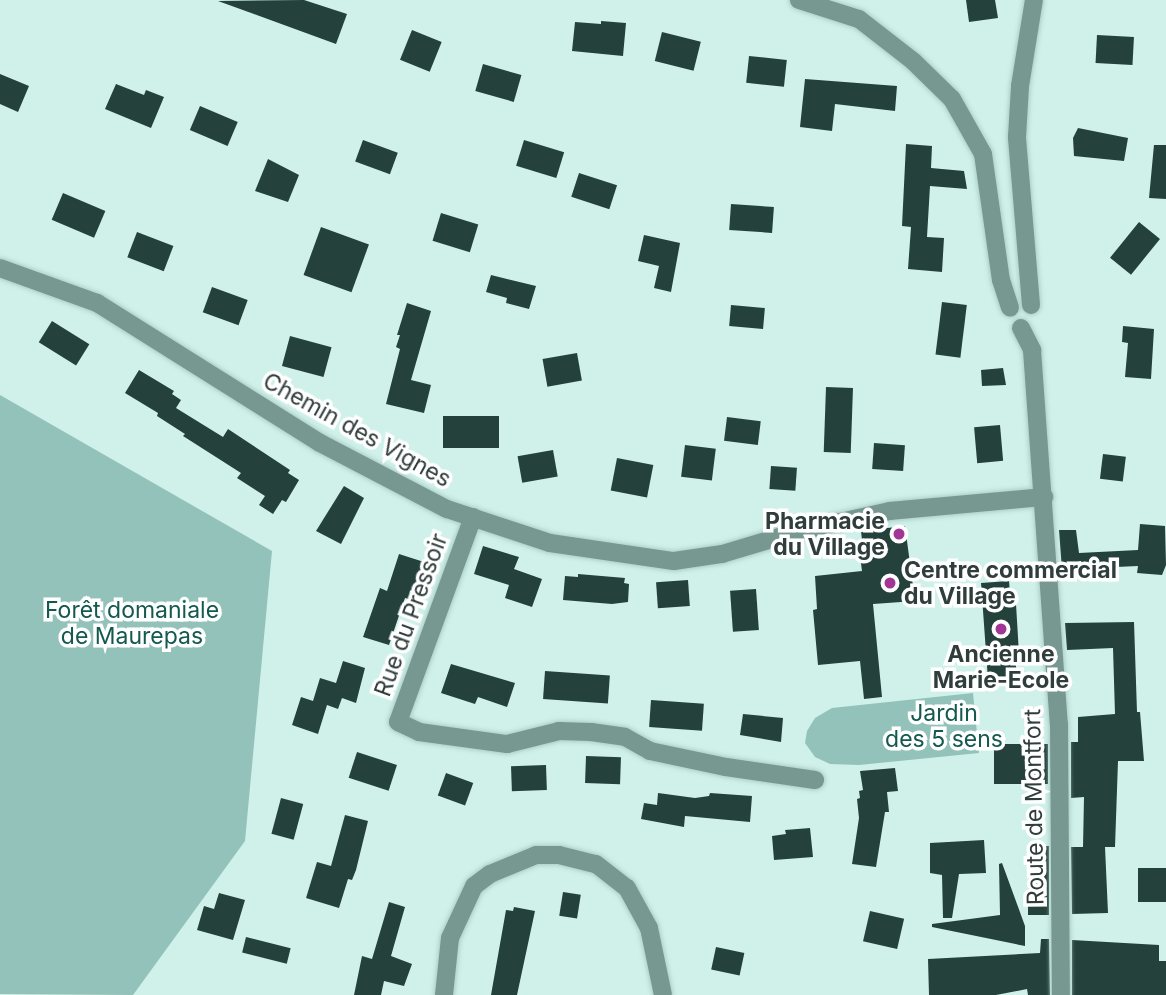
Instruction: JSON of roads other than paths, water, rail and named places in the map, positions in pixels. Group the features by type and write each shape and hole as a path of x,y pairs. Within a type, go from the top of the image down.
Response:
{"street":[{"path":"799,0 859,19 913,61 952,99 983,154 1001,280 1010,308 1020,301 1031,305"},
{"path":"1021,328 1034,320 1017,137 1020,86 1034,0"},
{"name":"Chemin des Vignes","path":"0,268 97,303 320,443 447,509 550,543 674,561 722,554 799,531 890,511 1044,498"},
{"name":"Route de Montfort","path":"1010,308 1010,321 1021,328 1032,350 1044,498 1059,724 1061,995"},
{"name":"Rue du Pressoir","path":"473,517 398,722 419,732 507,744 559,731 591,732 625,737 650,751 726,767 815,780"},
{"path":"443,995 450,938 474,886 491,874 536,855 559,855 596,864 627,888 649,928 663,995"}],"place":[{"name":"Pharmacie du Village","path":"899,534"},
{"name":"Centre commercial du Village","path":"890,583"},
{"name":"Ancienne Marie-Ecole","path":"1001,629"}],"park label":[{"name":"Forêt domaniale de Maurepas","path":"132,623"},
{"name":"Jardin des 5 sens","path":"944,726"}]}
